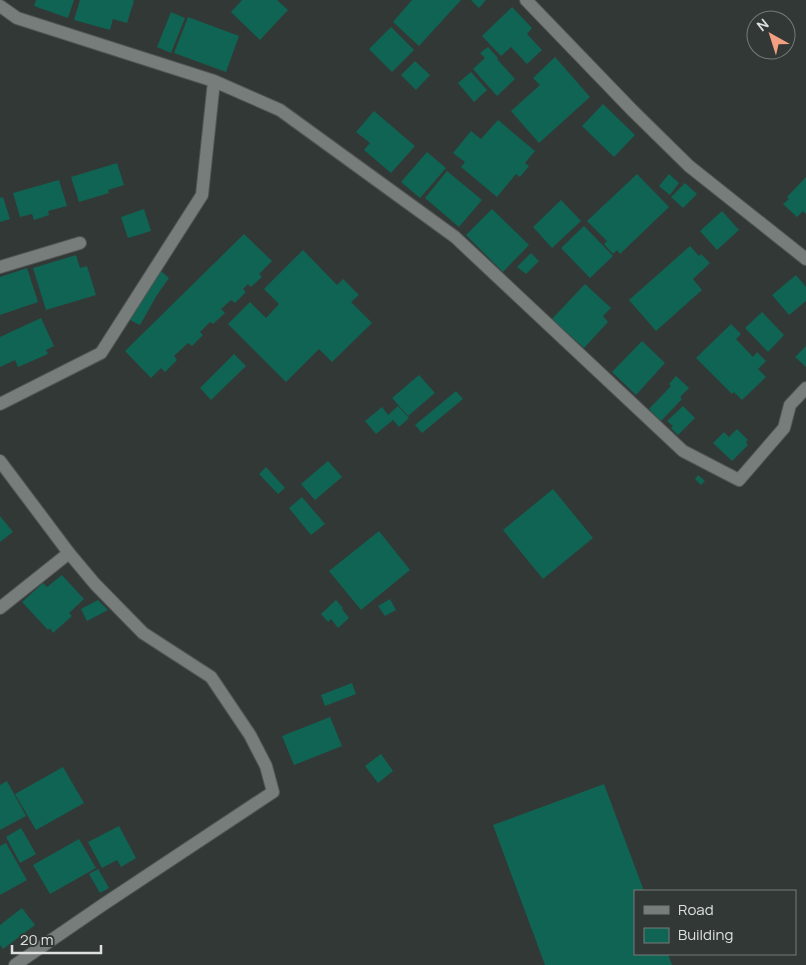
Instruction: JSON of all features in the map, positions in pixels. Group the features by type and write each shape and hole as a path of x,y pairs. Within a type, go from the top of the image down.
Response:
{"street":[{"path":"526,0 689,166 805,257"},
{"path":"0,6 17,18 214,82 280,110 455,237 683,451 739,480 784,428 790,405 806,388"},
{"path":"0,404 101,353 202,194 214,82"},
{"path":"0,267 80,243"},
{"path":"0,462 69,553 95,584 143,633 211,677 250,735 266,766 273,792 15,965"},
{"path":"0,608 69,553"}],"building":[{"path":"36,0 74,0 68,18 34,6"},
{"path":"80,0 134,1 127,23 113,19 110,30 74,20"},
{"path":"242,0 277,0 288,10 260,40 231,12"},
{"path":"412,0 461,0 419,46 393,22"},
{"path":"471,0 486,0 479,8"},
{"path":"512,7 532,28 527,34 542,50 527,64 511,47 501,56 482,36"},
{"path":"171,12 185,18 171,53 157,47"},
{"path":"188,17 239,36 226,72 174,53"},
{"path":"391,27 414,50 392,72 369,49"},
{"path":"488,47 515,79 497,96 473,69 485,58 480,53"},
{"path":"555,57 590,97 539,143 511,111 540,85 533,78"},
{"path":"415,61 430,75 416,90 401,75"},
{"path":"471,72 487,90 474,102 458,83"},
{"path":"603,104 635,135 614,157 582,126"},
{"path":"374,111 415,146 391,173 364,150 370,143 356,132"},
{"path":"498,120 535,151 525,163 529,166 520,177 516,174 497,197 461,167 465,162 453,153 471,131 481,139"},
{"path":"427,152 446,168 420,198 401,182"},
{"path":"117,163 124,185 108,190 109,193 79,202 71,177"},
{"path":"447,171 482,200 459,227 425,198"},
{"path":"637,174 669,207 620,254 617,250 613,254 604,244 607,241 587,221"},
{"path":"669,174 679,183 670,195 659,186"},
{"path":"806,177 806,214 803,211 797,217 783,204"},
{"path":"59,180 67,206 48,211 49,215 34,220 32,214 20,217 13,193"},
{"path":"685,183 697,194 683,208 671,197"},
{"path":"3,197 10,219 0,222 0,198"},
{"path":"561,200 581,221 552,248 533,227"},
{"path":"144,209 151,231 128,238 121,217"},
{"path":"492,209 529,245 503,272 466,235"},
{"path":"722,211 739,230 717,250 700,231"},
{"path":"584,226 613,256 590,278 561,248"},
{"path":"244,234 272,261 259,274 262,277 251,287 248,284 243,289 246,292 235,303 231,300 221,309 225,313 213,324 210,322 200,332 203,335 192,346 188,343 174,356 177,360 165,372 161,368 151,378 125,351"},
{"path":"690,246 699,256 701,254 710,263 693,279 702,290 656,331 629,300"},
{"path":"303,250 337,285 343,279 359,295 351,302 372,323 332,362 319,349 286,382 228,324 250,302 266,318 279,304 264,289"},
{"path":"531,253 539,261 526,274 517,267"},
{"path":"76,255 80,268 87,266 96,295 46,310 33,268"},
{"path":"27,268 38,302 0,315 0,277"},
{"path":"161,271 169,278 140,325 130,320 147,289"},
{"path":"796,275 806,287 806,301 789,315 772,295"},
{"path":"585,284 611,308 603,316 608,322 584,348 552,319"},
{"path":"762,312 784,335 768,352 745,328"},
{"path":"41,318 54,346 46,350 48,354 18,367 15,360 0,367 0,337"},
{"path":"731,324 741,334 736,339 753,357 757,352 766,361 758,369 766,377 742,400 734,392 732,394 696,358"},
{"path":"642,341 665,363 636,395 612,372"},
{"path":"806,346 806,367 795,357"},
{"path":"234,354 246,366 211,400 200,388"},
{"path":"419,375 435,393 408,416 392,398"},
{"path":"676,376 689,388 680,397 682,399 661,421 649,409 671,386 669,384"},
{"path":"456,391 463,399 422,433 415,425"},
{"path":"398,406 409,418 399,427 393,420 376,434 365,421 382,407 388,415"},
{"path":"683,406 695,418 678,435 671,428 673,426 667,421"},
{"path":"737,429 748,440 746,442 748,445 732,461 713,443 724,432 729,437"},
{"path":"328,461 342,477 315,500 301,484"},
{"path":"266,467 285,488 278,494 259,474"},
{"path":"698,475 705,481 701,485 695,479"},
{"path":"553,489 593,538 543,579 503,530"},
{"path":"302,497 325,524 311,535 289,508"},
{"path":"0,516 13,532 0,542"},
{"path":"379,531 410,570 361,610 329,571"},
{"path":"62,575 84,599 69,613 72,616 53,633 22,602 43,583 47,587"},
{"path":"390,599 396,610 385,616 378,606"},
{"path":"98,600 108,610 87,621 81,609"},
{"path":"336,600 349,618 338,628 331,619 328,622 321,614"},
{"path":"352,683 356,694 325,706 321,695"},
{"path":"330,717 342,746 294,765 282,736"},
{"path":"381,754 393,771 378,783 365,766"},
{"path":"63,767 84,803 36,830 15,794"},
{"path":"7,781 26,816 0,830 0,785"},
{"path":"604,784 644,890 634,890 634,955 668,955 672,965 545,965 493,825"},
{"path":"119,826 136,858 121,867 117,860 102,868 88,842"},
{"path":"21,828 36,854 20,863 6,837"},
{"path":"79,839 96,868 50,894 33,865"},
{"path":"6,843 27,880 0,895 0,846"},
{"path":"98,869 109,888 100,893 89,874"},
{"path":"22,908 35,925 3,949 0,945 0,925"}]}
